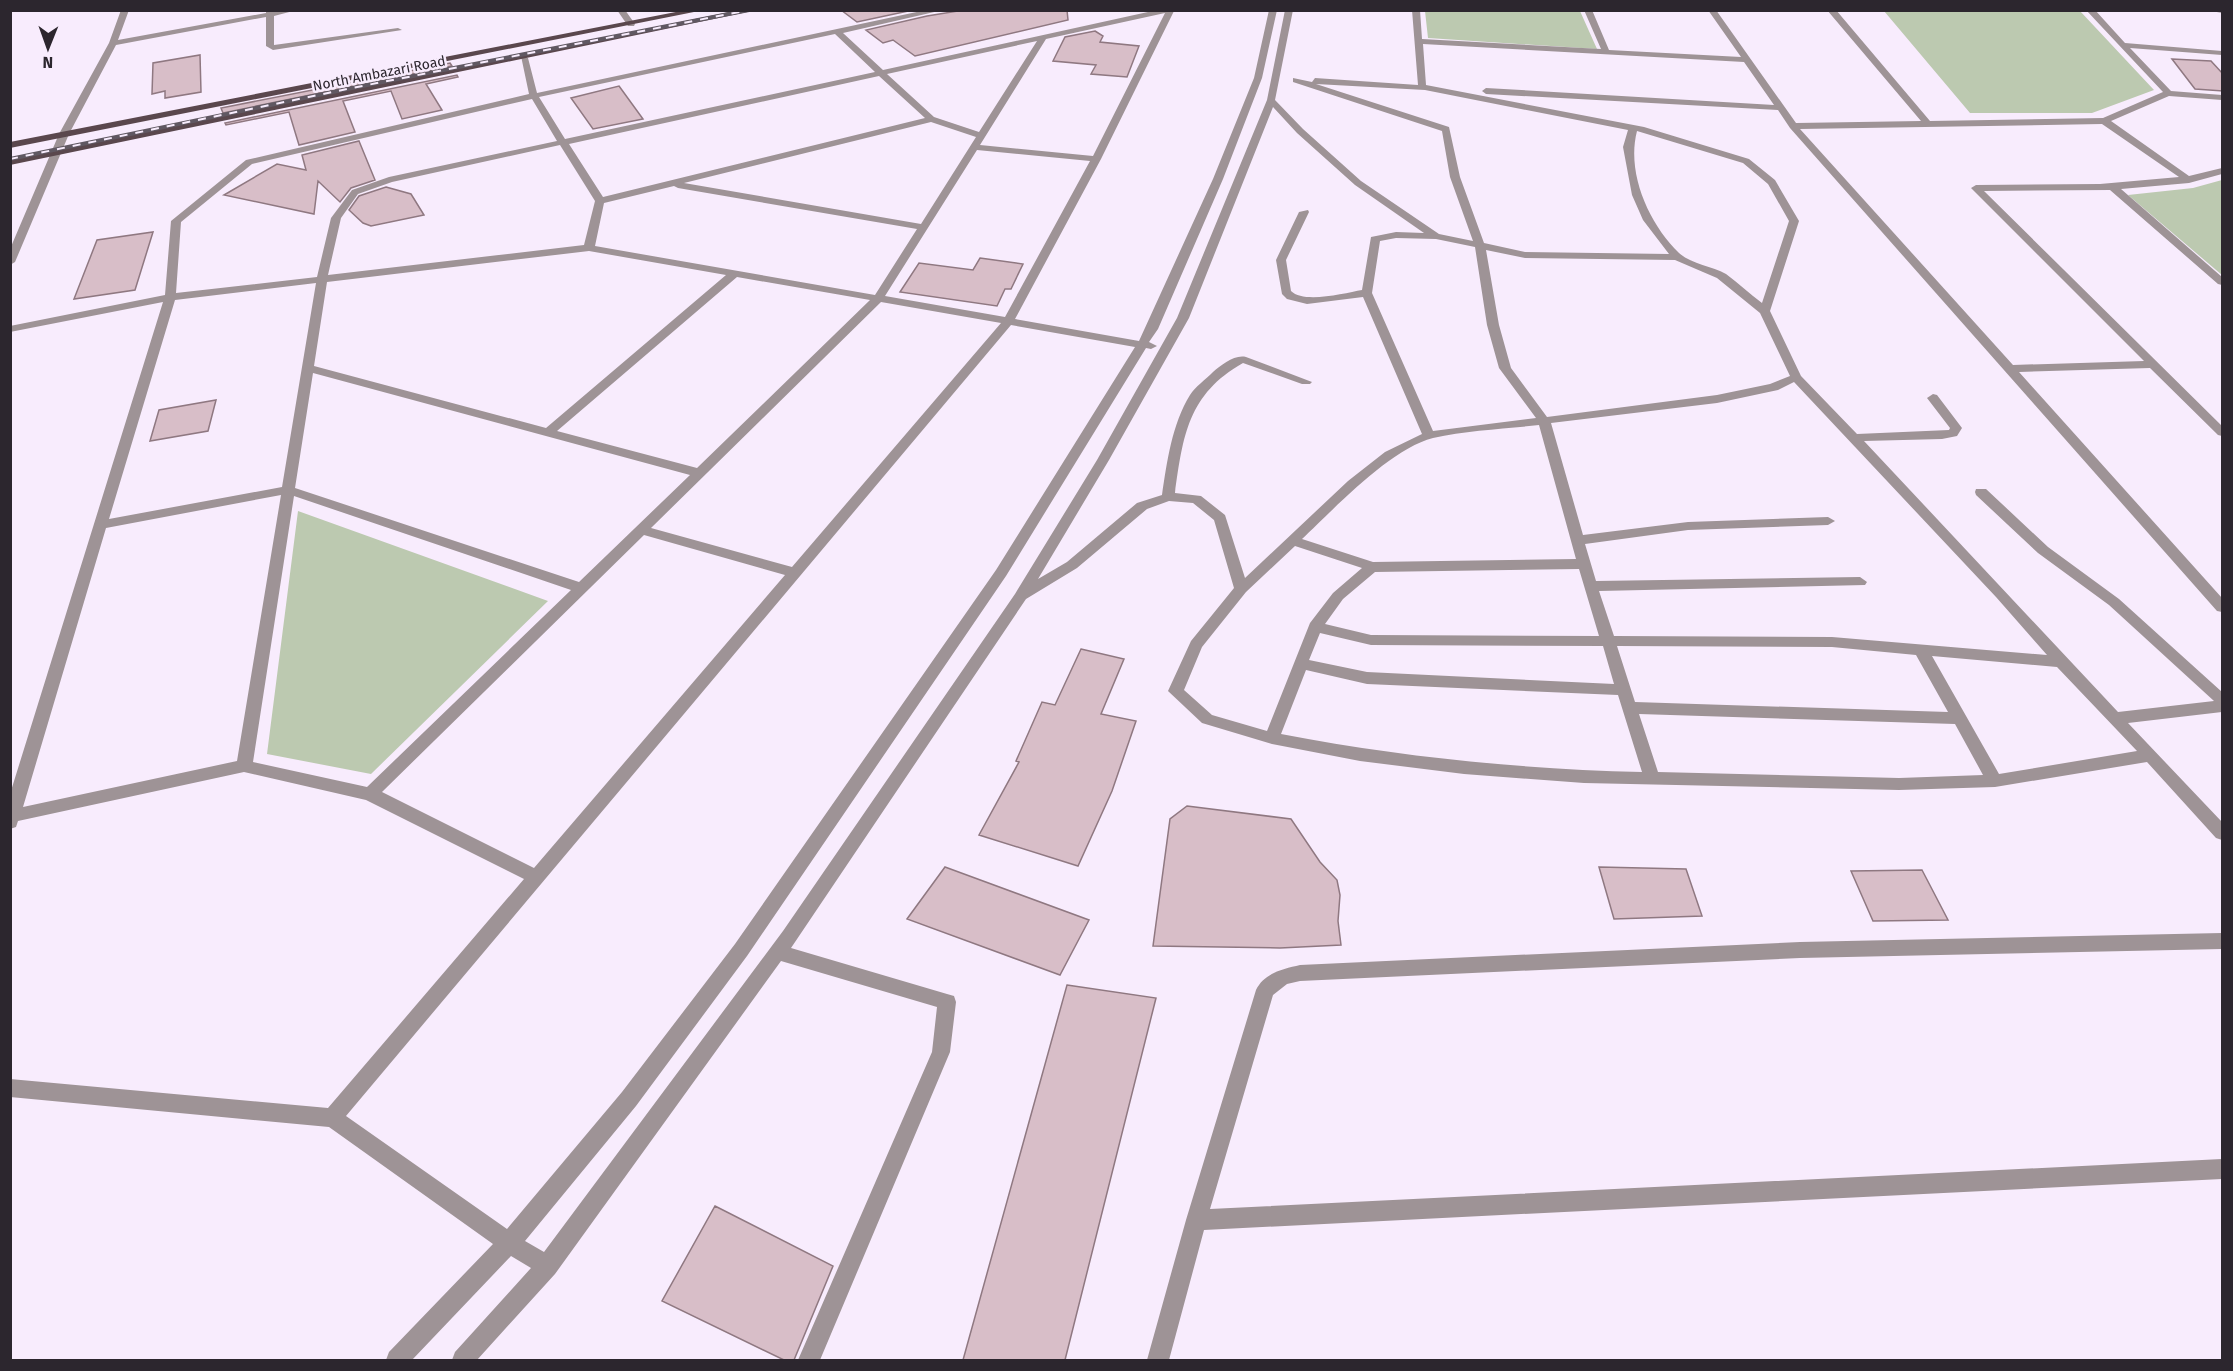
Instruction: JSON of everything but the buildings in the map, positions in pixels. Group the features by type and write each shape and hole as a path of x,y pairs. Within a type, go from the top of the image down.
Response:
{"main road":[{"name":"North Ambazari Road","path":"10,145 700,10"},
{"name":"North Ambazari Road","path":"10,162 753,10"}],"street":[{"path":"10,262 64,134 113,43 124,10"},
{"path":"113,43 293,10"},
{"path":"621,10 631,24"},
{"path":"536,877 370,794 244,766 11,819 170,297 176,221 249,162 534,96 939,10"},
{"path":"397,1360 509,1243 629,1099 754,932 1001,573 1144,345 1218,179 1258,78 1273,10"},
{"path":"463,1360 547,1266 777,952 1020,597 1103,460 1183,318 1271,100 1289,10"},
{"path":"1416,10 1422,87"},
{"path":"1588,10 1606,51"},
{"path":"1712,10 1793,126 2223,607"},
{"path":"1831,10 1928,124"},
{"path":"2090,10 2168,93"},
{"path":"2210,10 2223,11"},
{"path":"244,766 322,279 336,218 355,192 389,180 1170,11"},
{"path":"332,1118 1008,322 1096,159 1170,11"},
{"path":"270,13 270,46 273,48 398,30"},
{"path":"837,32 931,119 981,136"},
{"path":"370,794 878,299 1043,38"},
{"path":"1418,40 1749,60"},
{"path":"2124,45 2223,53"},
{"path":"524,58 534,96 600,201 589,248"},
{"path":"1258,78 1781,108"},
{"path":"1296,80 1446,129 1455,177 1480,246 1493,325 1506,368 1543,419 1557,461 1584,564 1652,778"},
{"path":"1422,87 1633,128 1746,161 1772,182 1794,221 1766,311"},
{"path":"1793,126 2104,121 2168,93 2223,98"},
{"path":"1271,100 1300,131 1358,183 1436,236"},
{"path":"600,201 931,119"},
{"path":"2104,121 2189,180"},
{"path":"1633,128 1628,147 1637,195 1648,220 1677,257"},
{"path":"974,147 1096,159"},
{"path":"2223,171 2189,180 2113,187 1976,188 2223,432"},
{"path":"671,183 923,227"},
{"path":"2113,187 2223,282"},
{"path":"1304,212 1281,260 1286,292 1291,297 1307,301 1367,293"},
{"path":"1429,435 1367,293 1375,239 1396,235 1436,236 1525,255 1677,257 1721,276 1766,311 1796,377 2223,833"},
{"path":"10,329 170,297 589,248 1167,350"},
{"path":"549,432 734,274"},
{"path":"1168,497 1174,457 1187,413 1196,395 1224,369 1242,359 1306,382"},
{"path":"2011,369 2154,364"},
{"path":"308,368 699,473"},
{"path":"1796,377 1774,387 1717,399 1429,435 1389,455 1353,484 1241,589 1196,645 1176,691 1207,719 1272,738 1359,755 1464,768 1584,777 1899,784 1995,781 2150,755"},
{"path":"1853,438 1953,433 1956,428 1954,423 1933,398"},
{"path":"101,525 288,490 581,588"},
{"path":"1981,492 2043,550 2114,602 2223,700"},
{"path":"1020,597 1072,565 1142,506 1168,497 1196,499 1220,518 1241,589"},
{"path":"1578,540 1688,526 1828,521"},
{"path":"641,530 795,573"},
{"path":"1294,541 1372,567 1584,564"},
{"path":"1272,738 1315,627 1338,596 1372,567"},
{"path":"1591,586 1860,582"},
{"path":"1315,627 1371,640 1832,642 2062,662"},
{"path":"1921,650 1995,781"},
{"path":"1301,664 1367,678 1624,690"},
{"path":"2117,718 2223,706"},
{"path":"1630,708 1960,718"},
{"path":"1158,1360 1196,1220 1265,990 1282,977 1300,973 1800,950 2220,945"},
{"path":"777,952 947,1002 941,1052 809,1360"},
{"path":"10,1088 332,1118 509,1243 547,1266"},
{"path":"1196,1220 2223,1169"}],"green space":[{"path":"1425,11 1580,11 1597,49 1428,38"},
{"path":"1884,11 2080,11 2154,90 2092,113 1970,113"},
{"path":"2222,180 2222,275 2128,195 2193,188"},
{"path":"298,511 548,601 371,774 267,754"}],"railway":[{"path":"10,159 352,88 749,10"}]}
